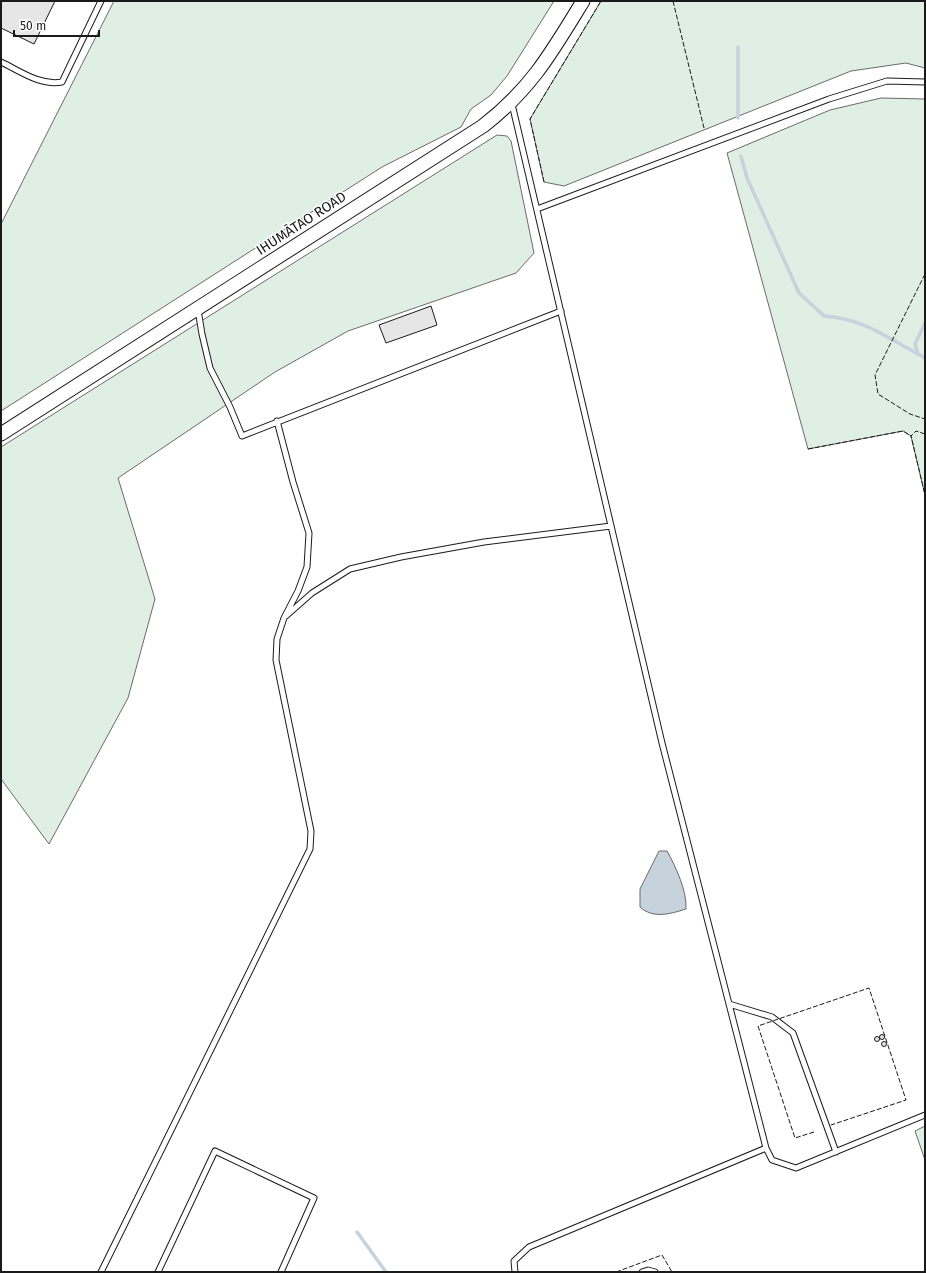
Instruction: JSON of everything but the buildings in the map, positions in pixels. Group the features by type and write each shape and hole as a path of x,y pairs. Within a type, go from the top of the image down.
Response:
{"street":[{"name":"IHUMĀTAO ROAD","path":"1,434 483,126 512,102 547,61 583,1"}],"lane":[{"path":"1,62 42,82 53,84 62,82 101,1"},
{"path":"537,209 829,99 887,81 925,82"},
{"path":"512,102 662,743 766,1148 772,1160 796,1168 925,1115"},
{"path":"198,308 210,368 230,407 242,436 560,310"},
{"path":"102,1272 310,849 310,831 276,660 277,639 284,618 298,591 307,567 309,533 293,482 277,421"},
{"path":"284,618 312,593 350,569 401,557 484,542 611,526"},
{"path":"729,1004 772,1017 793,1033 836,1152"},
{"path":"515,1272 514,1261 529,1247 766,1148"},
{"path":"158,1272 215,1151 314,1198 281,1272"},
{"path":"642,1272 648,1270 655,1272"}],"green space":[{"path":"114,1 554,1 507,76 491,95 471,109 461,127 382,167 1,411 1,224"},
{"path":"601,1 925,1 925,68 906,63 851,71 564,186 544,182 530,119"},
{"path":"881,98 925,99 925,495 911,436 903,431 808,449 727,153 830,110"},
{"path":"497,135 507,136 511,141 534,253 516,273 348,331 275,372 118,478 155,599 128,698 49,844 1,779 1,447"},
{"path":"925,1126 925,1160 915,1131"}],"shaded area":[{"path":"659,851 667,851 674,864 683,887 686,909 668,914 656,914 645,911 640,907 640,889"}],"waterway":[{"path":"738,47 738,118"},
{"path":"741,156 747,178 799,293 824,316 851,321 873,329 918,354"},
{"path":"925,323 915,344 918,354 925,358"},
{"path":"357,1232 386,1272"}],"fence":[{"path":"544,182 530,119 601,1"},
{"path":"673,1 704,128"},
{"path":"925,274 875,375 878,394 910,414 925,419"},
{"path":"808,449 903,431 911,436"},
{"path":"925,434 916,431 911,436 925,495"},
{"path":"814,1132 795,1138 758,1026 869,988 906,1100 831,1125"},
{"path":"616,1272 662,1255 672,1272"}]}
